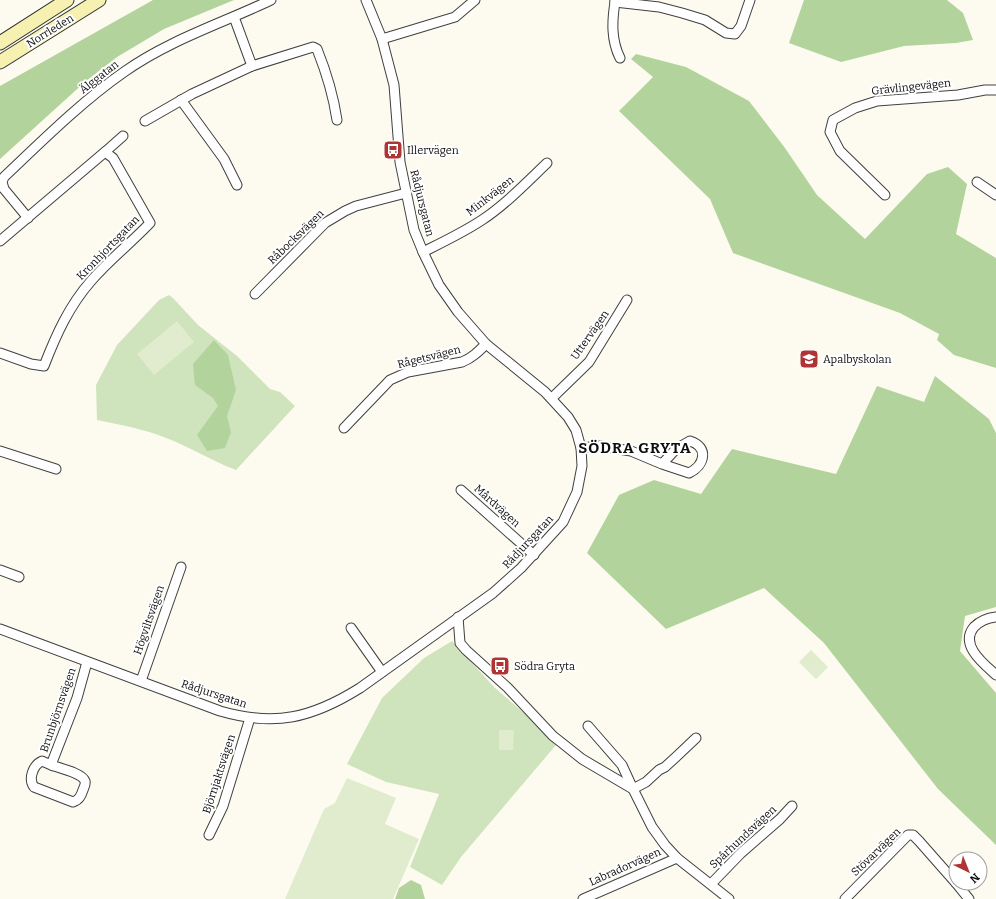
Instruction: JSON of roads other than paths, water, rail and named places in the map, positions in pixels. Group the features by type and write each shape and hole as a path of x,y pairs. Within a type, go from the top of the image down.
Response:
{"main road":[{"name":"Norrleden","path":"0,43 67,0"},
{"name":"Norrleden","path":"0,62 99,0"}],"street":[{"name":"Älggatan","path":"28,218 4,189 2,182 4,177 51,133 125,71 165,48 271,0"},
{"name":"Rådjursgatan","path":"0,629 220,711 250,718 282,719 297,717 319,710 341,700 493,593 508,581 534,555 563,522 578,492 582,466 581,448 576,430 568,417 552,398 486,344 458,312 439,285 414,230 400,162 394,85 382,40 366,0"},
{"path":"382,40 455,17 475,0"},
{"path":"620,58 615,46 612,31 612,18 615,1 682,13 705,20 726,33 735,34 741,26 750,0"},
{"path":"234,17 252,66"},
{"path":"145,121 192,94 252,66 313,47 317,49 334,97 337,120"},
{"name":"Grävlingevägen","path":"885,195 840,151 830,132 833,120 855,108 877,101 958,95 985,90 996,90"},
{"path":"181,100 224,159 237,185"},
{"path":"0,241 123,136"},
{"name":"Kronhjortsgatan","path":"0,353 31,364 44,366 54,339 67,314 78,298 91,281 150,223 113,158 105,152"},
{"name":"Minkvägen","path":"423,252 445,242 482,220 502,205 547,163"},
{"path":"977,182 996,195"},
{"name":"Råbocksvägen","path":"255,294 325,223 345,210 406,193"},
{"name":"Uttervägen","path":"552,398 589,362 627,300"},
{"name":"Rågetsvägen","path":"344,428 390,380 408,372 462,362 470,359 486,344"},
{"path":"581,448 600,446 631,451 662,464"},
{"path":"0,451 56,469"},
{"name":"Mårdvägen","path":"461,490 534,555"},
{"name":"Högviltsvägen","path":"141,681 181,567"},
{"path":"0,570 19,577"},
{"path":"996,617 985,619 976,625 971,632 969,639 970,646 982,663 996,675"},
{"path":"458,618 460,643 508,688 553,736 582,759 632,789"},
{"path":"351,628 382,672"},
{"name":"Brunbjörnsvägen","path":"51,765 75,702 87,662"},
{"name":"Björnjaktsvägen","path":"209,835 221,811 250,718"},
{"path":"588,726 622,765 632,789 652,827 677,858 729,899"},
{"path":"632,789 646,782 659,770 665,767 696,738"},
{"name":"Brunbjörnsvägen","path":"42,761 51,765 80,775 85,780 86,784 78,801 74,802 34,787 31,779 39,762 42,761"},
{"name":"Spårhundsvägen","path":"711,884 741,853 780,819 792,806"},
{"name":"Stövarvägen","path":"845,899 908,835 913,835 948,874"},
{"name":"Labradorvägen","path":"583,899 677,858"}],"place":[{"name":"Illervägen","path":"393,150"},
{"name":"Apalbyskolan","path":"809,359"},
{"name":"Södra Gryta","path":"500,666"}],"district":[{"name":"SÖDRA GRYTA","path":"635,448"}]}
